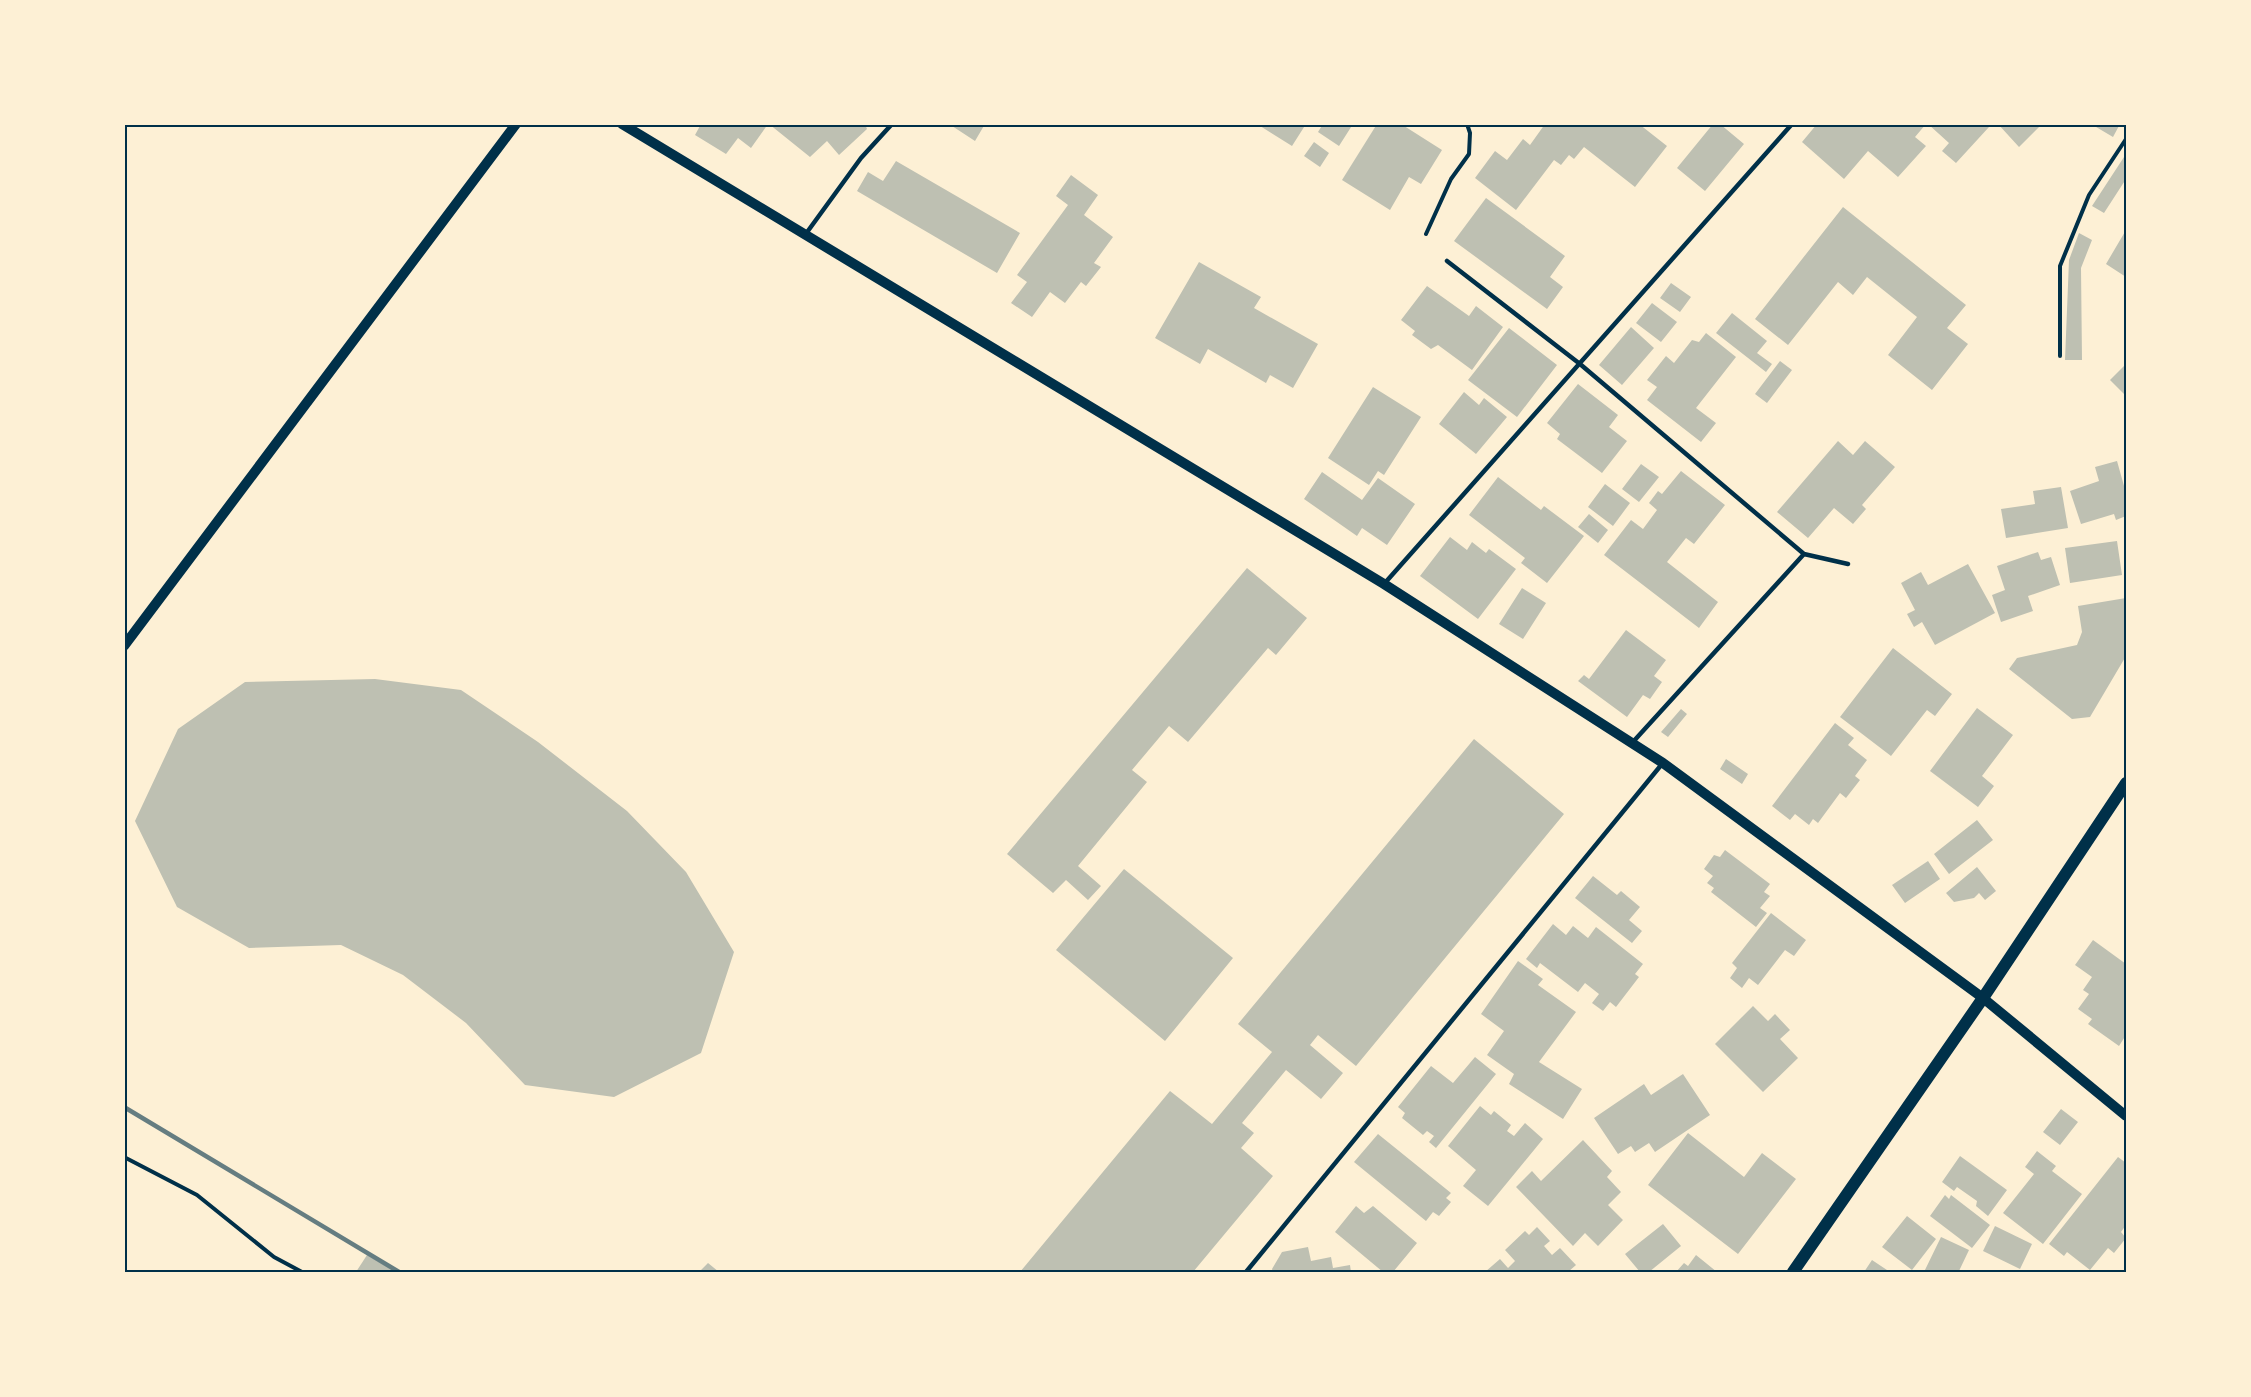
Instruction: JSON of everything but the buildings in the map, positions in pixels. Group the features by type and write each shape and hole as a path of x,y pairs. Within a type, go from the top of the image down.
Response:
{"main road":[{"path":"1793,1272 1983,998 2127,783"}],"street":[{"path":"124,646 516,124"},
{"path":"622,124 1384,584 1663,763 1983,998 2127,1116"}],"lane":[{"path":"805,235 861,158 892,124"},
{"path":"1384,584 1792,124"},
{"path":"1447,261 1580,364 1804,554 1848,564"},
{"path":"1632,743 1804,554"},
{"path":"1245,1272 1663,763"}],"path":[{"path":"1426,234 1451,179 1469,154 1470,133 1467,124"},
{"path":"2060,356 2060,266 2089,195 2127,139"},
{"path":"124,1157 197,1195 274,1257 302,1272"}],"railway":[{"path":"124,1107 399,1272"}]}
